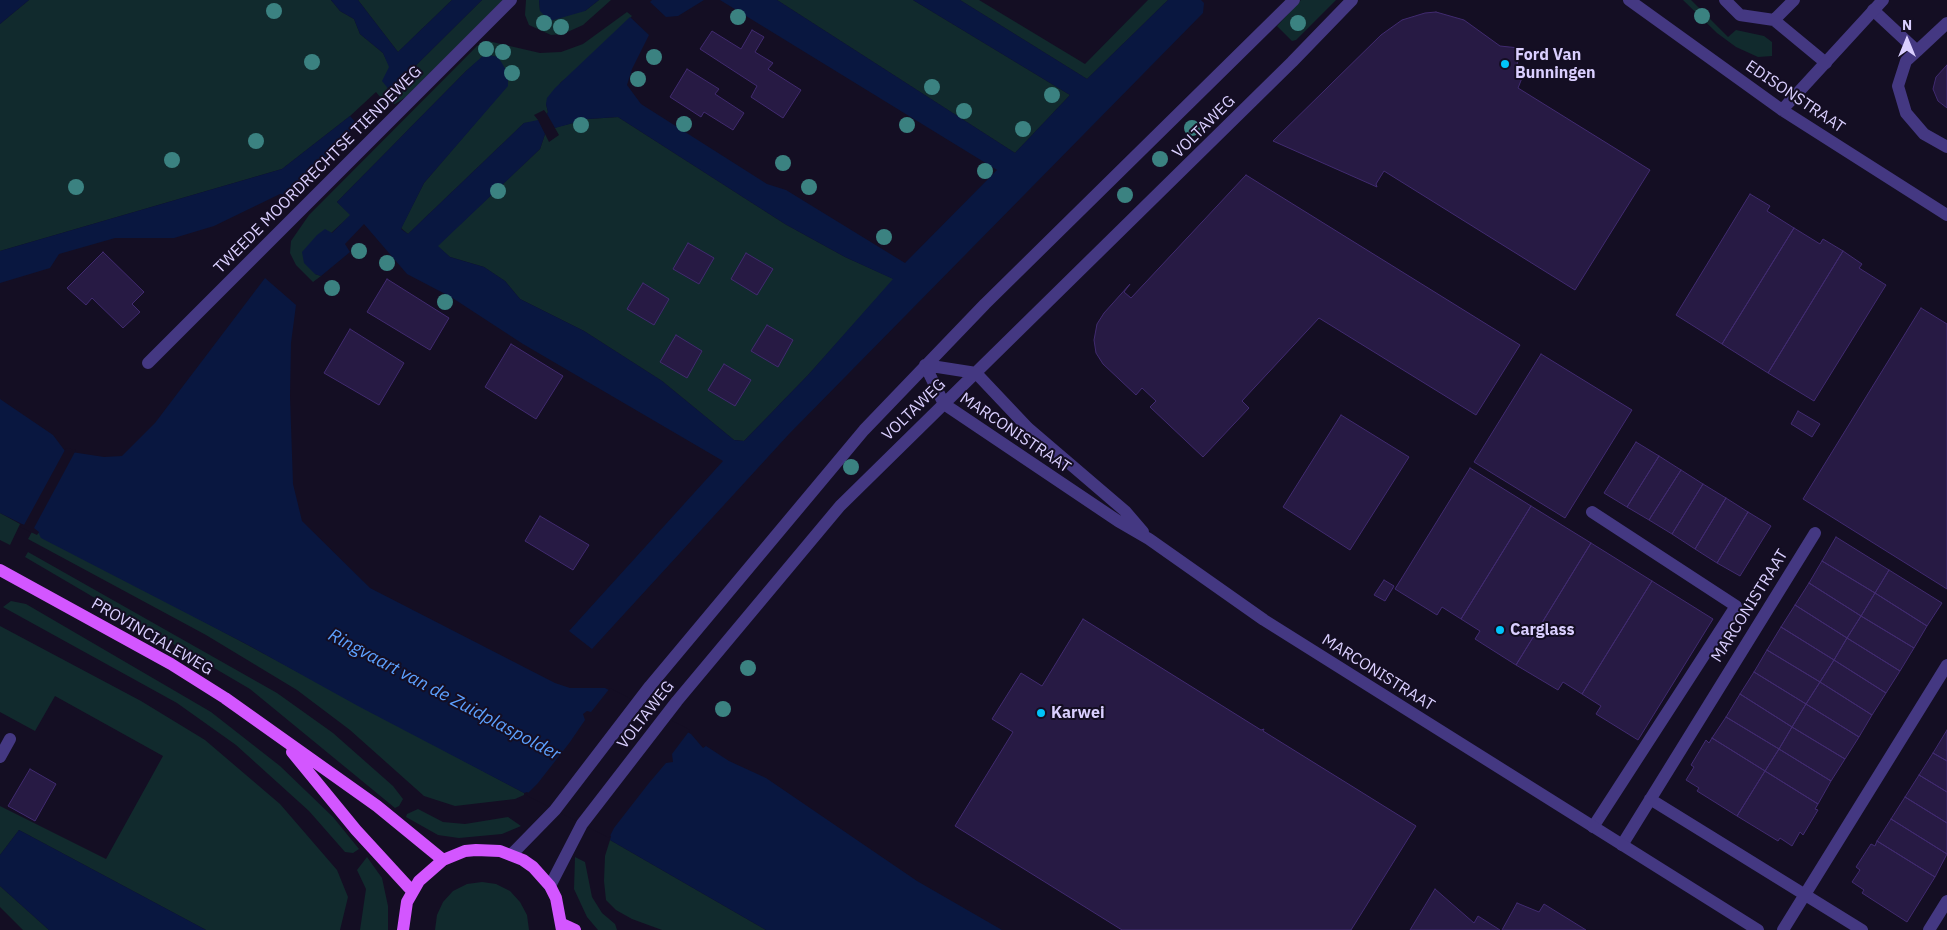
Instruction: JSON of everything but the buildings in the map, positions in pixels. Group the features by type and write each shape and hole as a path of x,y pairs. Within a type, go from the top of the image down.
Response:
{"main road":[{"name":"PROVINCIALEWEG","path":"0,570 171,664 260,722 377,806 443,860"},
{"name":"PROVINCIALEWEG","path":"283,740 356,830 412,891"},
{"path":"403,930 404,915 412,891 426,874 443,860 465,851 476,850 500,851 533,867 550,886 556,898 562,927 575,930"}],"street":[{"name":"TWEEDE MOORDRECHTSE TIENDEWEG","path":"148,363 260,254 511,0"},
{"name":"VOLTAWEG","path":"511,855 555,810 650,686 816,485 864,430 985,304 1294,0"},
{"name":"VOLTAWEG","path":"550,886 582,824 677,701 840,506 1292,62 1352,0"},
{"name":"EDISONSTRAAT","path":"1629,0 1782,110 1947,214"},
{"path":"1725,0 1740,15 1774,20 1826,63"},
{"path":"1774,20 1794,0"},
{"path":"1782,110 1883,0"},
{"path":"1873,10 1918,51"},
{"path":"1947,23 1906,61 1898,86 1906,113 1924,134 1947,146"},
{"name":"MARCONISTRAAT","path":"925,365 976,373 1028,428 1126,510 1149,539"},
{"name":"MARCONISTRAAT","path":"925,365 944,404 1118,521 1149,539 1264,620 1758,930"},
{"name":"MARCONISTRAAT","path":"1592,512 1736,606 1593,827"},
{"name":"MARCONISTRAAT","path":"1622,845 1815,533"},
{"path":"1783,930 1947,665"},
{"path":"0,757 10,739"},
{"path":"1650,799 1862,930"},
{"path":"1929,930 1947,901"}],"green space":[{"path":"29,0 331,0 340,11 354,19 360,34 383,53 390,67 390,91 482,0 503,0 406,97 395,104 385,103 376,92 350,116 282,169 0,251 0,24"},
{"path":"358,0 452,0 398,52"},
{"path":"526,0 539,0 540,11 585,11 599,0 611,0 583,25 563,34 551,35 529,25 525,15"},
{"path":"777,0 913,0 1070,95 1015,153"},
{"path":"960,0 979,0 1085,64 1148,0 1168,0 1087,79"},
{"path":"1301,0 1336,0 1296,40 1292,41 1277,26"},
{"path":"1683,0 1691,0 1728,37 1736,30 1764,36 1772,42 1772,56 1758,57 1736,47 1717,33"},
{"path":"627,12 632,16 575,72 561,82 546,104 547,114 544,110 534,115 538,120 536,122 524,123 408,234 401,228 424,183 507,86 485,55 466,71 337,202 351,215 331,233 315,274 321,276 313,282 296,265 290,253 291,241 309,215 477,46 488,41 540,53 561,52 583,44"},
{"path":"618,117 785,224 845,257 894,279 809,374 744,441 734,440 662,381 584,331 520,299 505,281 484,267 450,257 437,246 540,149 545,134 549,142 559,135 555,128 557,127 588,119"},
{"path":"0,513 20,524 10,545 0,540"},
{"path":"33,530 524,793 524,795 515,799 455,806 424,796 350,730 297,690 206,635 28,539"},
{"path":"28,552 277,693 333,733 393,786 403,799 399,806 395,808 250,689 25,557"},
{"path":"11,601 26,604 211,712 280,766 333,817 359,849 353,853 345,852 309,811 236,745 177,703 3,607"},
{"path":"0,626 141,701 205,740 280,804 337,870 348,897 340,930 206,930 19,830 0,855 0,806 106,859 163,756 55,696 35,731 0,712"},
{"path":"418,809 443,822 465,824 508,817 521,826 502,834 459,838 438,835 406,817 407,814"},
{"path":"610,840 766,930 662,930 632,919 616,910 606,900 604,881 605,856"},
{"path":"367,857 382,878 388,906 388,930 360,930 366,889 357,870"},
{"path":"575,857 585,862 592,897 602,913 615,924 617,930 598,930 587,917 574,889"},
{"path":"482,882 496,884 510,891 520,902 527,915 529,930 435,930 437,915 443,902 453,891 467,884"},
{"path":"0,886 49,930 23,930 0,907"}],"water":[{"path":"0,0 29,0 0,24"},
{"path":"331,0 358,0 398,52 452,0 482,0 390,91 382,81 389,67 383,53 360,34 354,19 340,11"},
{"path":"539,0 599,0 585,11 550,21 540,11"},
{"path":"652,0 704,0 678,16 666,17 650,2"},
{"path":"720,0 777,0 1015,153 1070,95 913,0 960,0 1087,79 1168,0 1201,0 1204,3 1203,13 789,434 592,649 569,631 723,461 523,344 451,297 407,274 364,224 345,244 350,252 321,276 315,274 304,263 302,252 317,235 325,229 332,233 350,215 337,202 466,71 485,54 498,57 508,73 508,86 424,183 401,229 408,234 524,123 538,120 545,134 540,149 438,246 450,257 484,267 505,281 520,299 584,331 662,381 734,440 744,441 809,374 893,279 845,257 785,224 618,117 588,119 555,128 547,114 546,104 547,98 555,88 630,17 649,35 632,69 627,85 641,104 767,184 786,190 905,263 997,170"},
{"path":"350,116 357,124 290,195 280,194 214,226 174,238 115,238 59,254 50,268 0,283 0,251 282,169"},
{"name":"Ringvaart van de Zuidplaspolder","path":"265,278 296,305 291,343 290,396 293,484 302,521 370,588 555,683 570,688 605,688 691,734 703,748 706,746 729,761 766,778 917,881 1002,930 766,930 610,840 611,836 527,792 524,793 358,706 248,645 41,538 38,532 0,513 0,399 53,435 65,451 104,457 122,456 155,423"},
{"path":"19,830 206,930 49,930 0,886 0,855"}],"pier":[{"path":"66,448 76,450 34,528 39,532 37,535 20,527 22,524 24,525"},
{"path":"610,688 690,730 672,754 673,762 666,763 649,783 614,828 609,838 526,795 538,783 570,742 585,720 583,714 587,711 591,712"}],"place":[{"name":"Ford Van Bunningen","path":"1505,64"},
{"name":"Carglass","path":"1500,630"},
{"name":"Karwei","path":"1041,713"}]}
